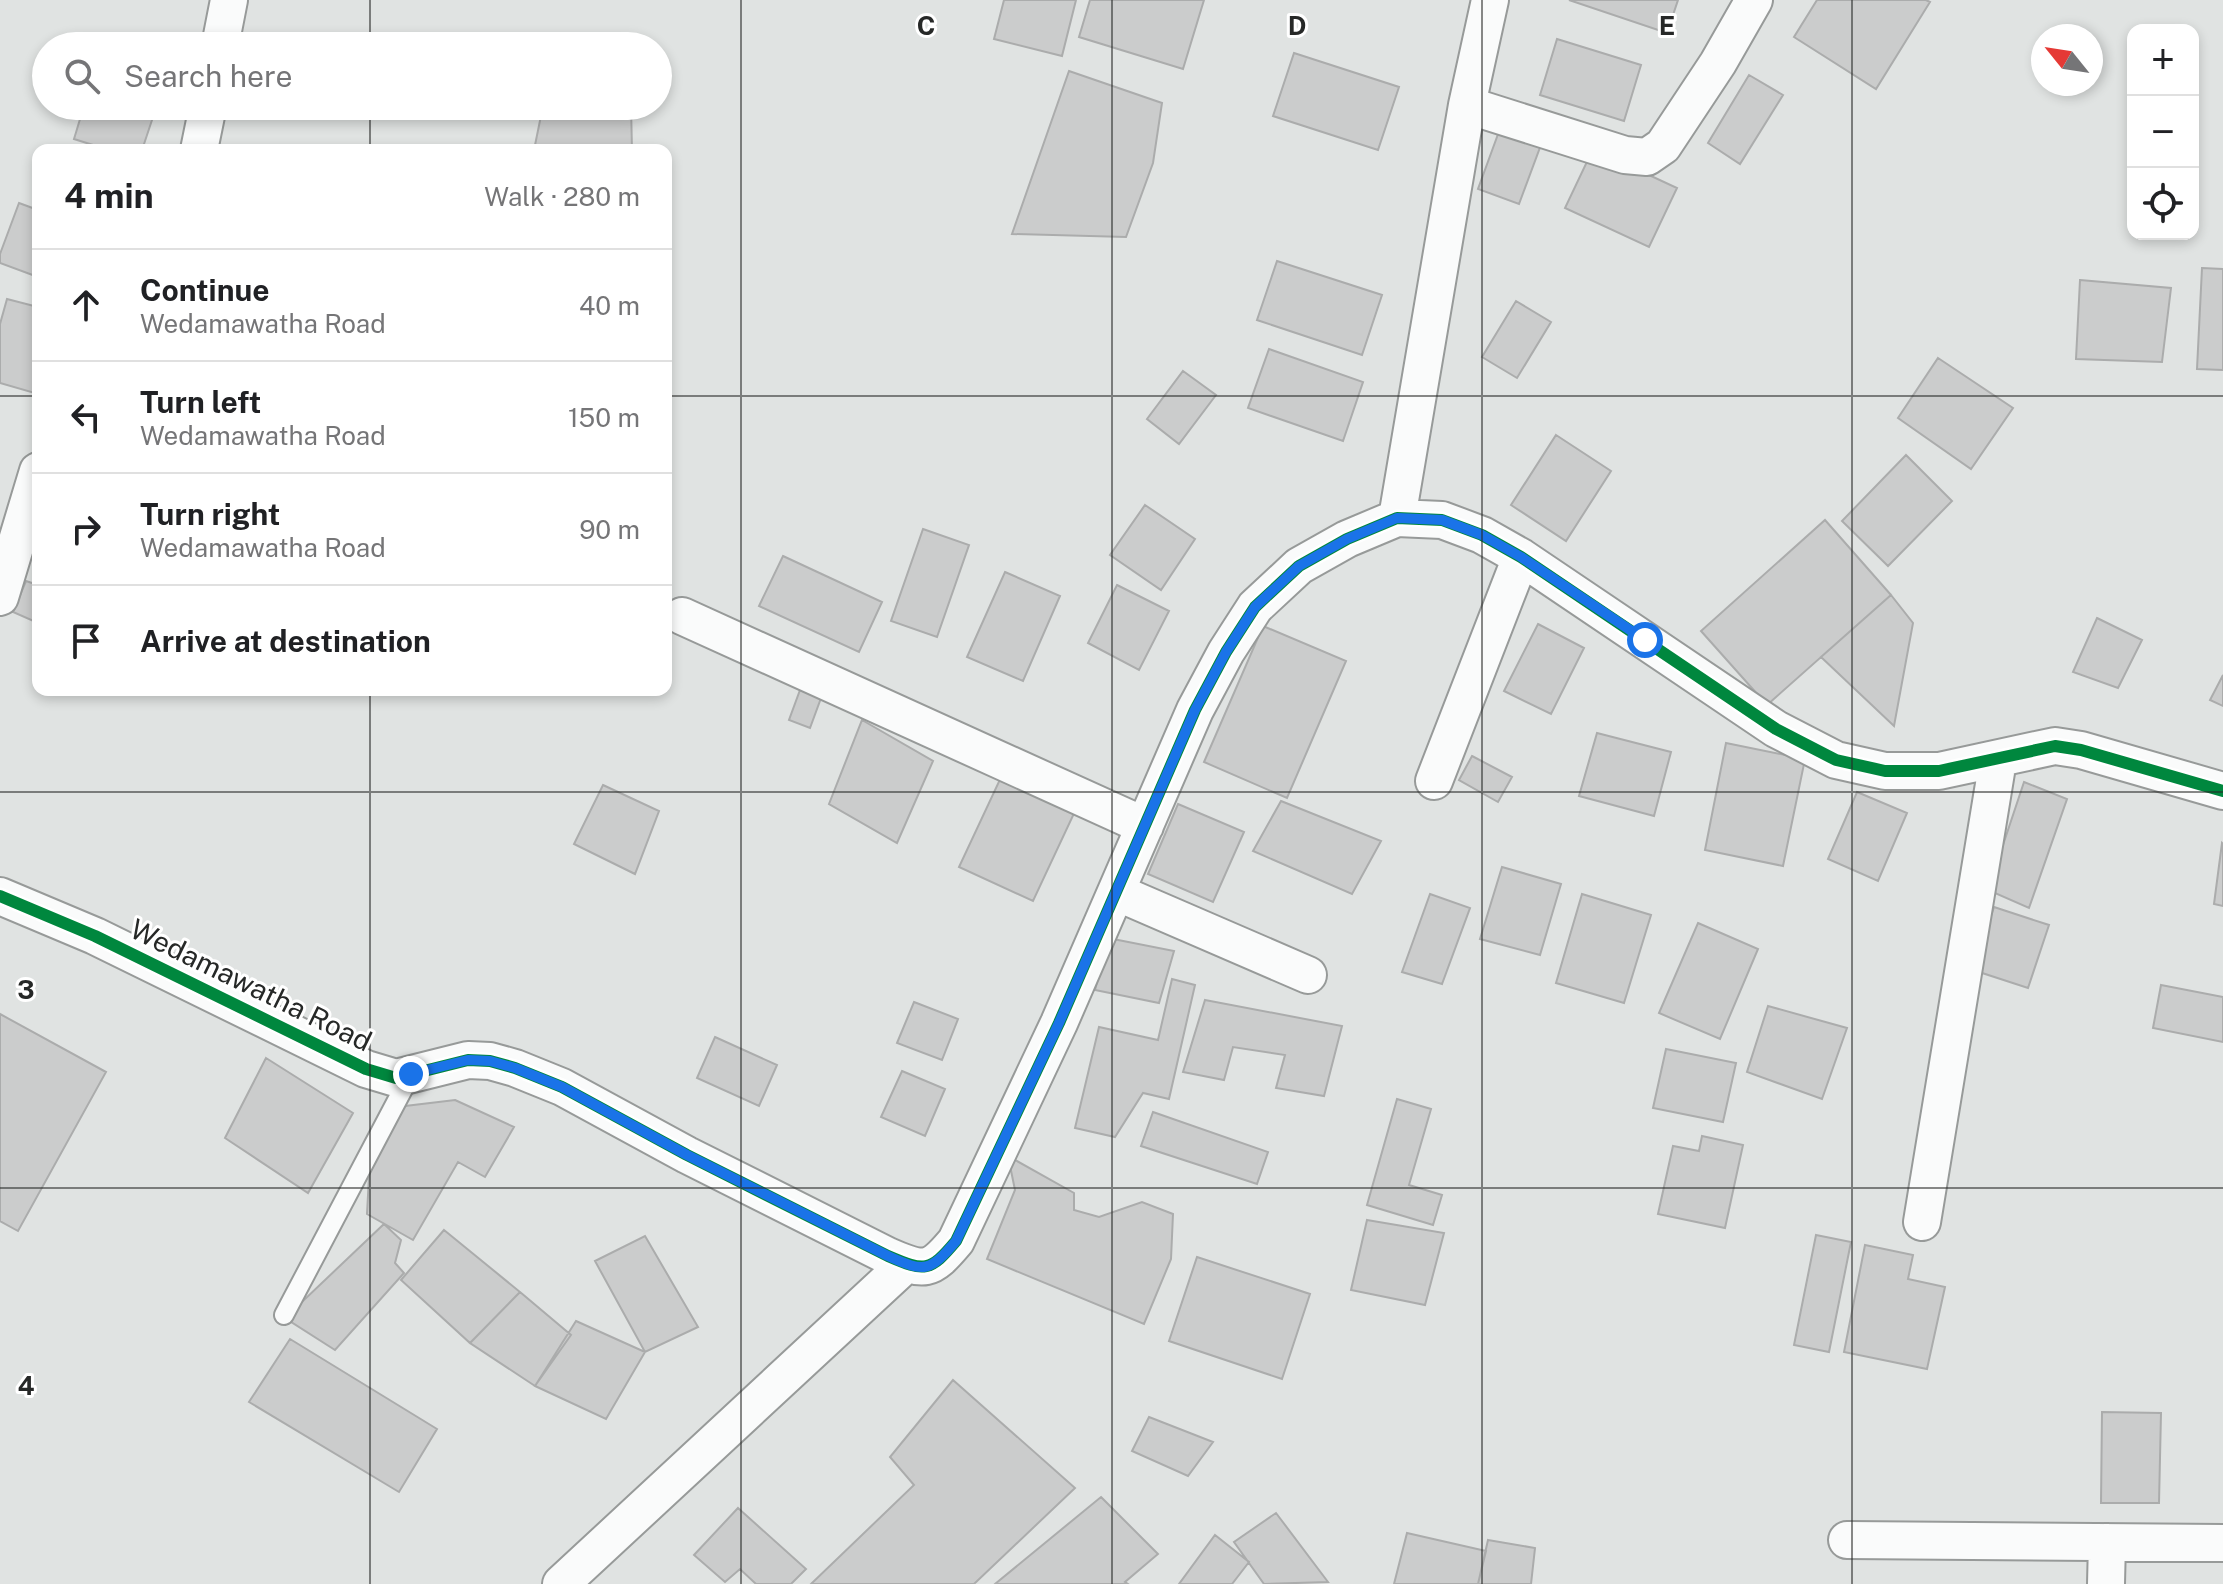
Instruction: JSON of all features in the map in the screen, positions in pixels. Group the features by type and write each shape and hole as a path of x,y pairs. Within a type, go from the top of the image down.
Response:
{"street":[{"path":"223,32 229,0"},
{"path":"1397,518 1467,105 1490,0"},
{"path":"1467,105 1625,155 1647,157 1663,146 1718,63 1754,0"},
{"path":"200,144 205,120"},
{"path":"0,597 32,491"},
{"path":"561,1584 906,1264 922,1268 938,1262 956,1241 1059,1023 1195,710 1226,652 1255,607 1299,566 1347,539 1397,518 1442,520 1482,535 1521,557 1776,729 1836,760 1885,771 1939,771 2055,746 2223,791"},
{"path":"1434,781 1521,557"},
{"path":"682,616 1145,826"},
{"path":"1922,1222 1998,760"},
{"path":"1116,892 1308,975"},
{"name":"Wedamawatha Road","path":"0,896 95,936 366,1069 396,1078 468,1060 490,1061 562,1087 687,1155 906,1264"},
{"path":"1847,1540 2223,1543"},
{"path":"2106,1584 2107,1542"}],"lane":[{"path":"284,1315 411,1074"}],"building":[{"path":"1004,0 1076,0 1062,56 994,39"},
{"path":"1090,0 1204,0 1183,69 1079,37"},
{"path":"1569,0 1678,0 1667,33"},
{"path":"1817,0 1930,2 1876,89 1794,37"},
{"path":"1557,39 1641,65 1624,121 1540,95"},
{"path":"1294,53 1399,87 1378,150 1273,116"},
{"path":"1069,71 1162,103 1153,163 1126,237 1012,234"},
{"path":"1749,75 1783,95 1740,164 1708,143"},
{"path":"80,120 152,120 144,144 90,144 74,139"},
{"path":"540,120 631,120 632,144 535,144"},
{"path":"1501,126 1542,142 1519,204 1478,189"},
{"path":"1593,149 1677,188 1649,247 1565,208"},
{"path":"19,203 32,208 32,275 0,263 0,254"},
{"path":"1277,261 1382,295 1362,355 1257,320"},
{"path":"2202,268 2223,269 2223,370 2197,369"},
{"path":"2080,280 2171,288 2162,362 2076,359"},
{"path":"7,299 32,305 32,392 0,383 0,324"},
{"path":"1516,301 1551,322 1517,378 1482,357"},
{"path":"1269,349 1363,382 1343,441 1248,408"},
{"path":"1938,358 2013,408 1971,469 1898,418"},
{"path":"1183,371 1216,395 1179,444 1147,419"},
{"path":"1556,435 1611,471 1566,541 1511,505"},
{"path":"1906,455 1952,501 1888,566 1842,521"},
{"path":"1145,505 1195,539 1161,590 1110,555"},
{"path":"1825,520 1891,595 1767,705 1701,631"},
{"path":"923,529 969,545 937,637 891,621"},
{"path":"783,556 882,602 859,652 759,606"},
{"path":"1005,572 1060,596 1023,681 967,657"},
{"path":"26,581 32,583 32,620 13,612"},
{"path":"1117,585 1169,611 1139,670 1088,643"},
{"path":"1891,595 1913,623 1894,726 1821,657"},
{"path":"2097,618 2142,640 2118,688 2073,672"},
{"path":"1538,624 1584,648 1551,714 1504,691"},
{"path":"1263,626 1346,661 1287,798 1204,762"},
{"path":"2223,675 2223,706 2210,700"},
{"path":"800,690 821,698 810,728 789,720"},
{"path":"862,720 933,761 897,843 829,804"},
{"path":"1597,733 1671,752 1654,816 1579,796"},
{"path":"1726,743 1805,759 1783,866 1705,850"},
{"path":"1472,756 1512,777 1498,802 1459,780"},
{"path":"1003,773 1077,807 1033,901 959,867"},
{"path":"2024,782 2067,799 2029,908 1988,890"},
{"path":"603,785 659,811 635,874 574,844"},
{"path":"1857,792 1907,813 1878,881 1828,859"},
{"path":"1281,801 1381,841 1352,894 1253,851"},
{"path":"1178,804 1244,832 1213,902 1148,874"},
{"path":"2223,844 2223,906 2214,904"},
{"path":"1502,867 1561,884 1540,955 1480,939"},
{"path":"1430,894 1470,908 1442,984 1402,972"},
{"path":"1582,894 1651,915 1624,1003 1556,983"},
{"path":"1994,907 2049,925 2028,988 1973,970"},
{"path":"1698,923 1758,949 1720,1039 1659,1013"},
{"path":"1108,938 1174,951 1159,1003 1095,990"},
{"path":"1172,979 1195,985 1169,1099 1143,1093 1115,1137 1075,1128 1099,1027 1158,1040"},
{"path":"2161,985 2223,997 2223,1042 2153,1028"},
{"path":"1205,1000 1342,1026 1324,1096 1276,1088 1285,1055 1233,1047 1224,1080 1183,1072"},
{"path":"914,1002 958,1019 942,1060 897,1043"},
{"path":"1768,1006 1847,1028 1822,1099 1747,1072"},
{"path":"0,1014 106,1072 18,1231 0,1221"},
{"path":"715,1037 777,1065 759,1106 697,1078"},
{"path":"1666,1049 1736,1063 1723,1122 1653,1108"},
{"path":"266,1058 353,1113 308,1193 225,1138"},
{"path":"902,1071 945,1089 925,1136 881,1117"},
{"path":"1397,1099 1431,1109 1409,1185 1442,1195 1433,1225 1367,1205"},
{"path":"455,1100 514,1127 485,1177 458,1162 413,1240 367,1214 370,1158 397,1107"},
{"path":"1153,1112 1268,1152 1257,1184 1141,1146"},
{"path":"1702,1136 1743,1145 1725,1228 1658,1214 1673,1146 1699,1151"},
{"path":"1008,1156 1074,1193 1074,1210 1099,1217 1142,1202 1173,1214 1171,1259 1144,1324 987,1259 1015,1190"},
{"path":"1367,1220 1444,1233 1425,1305 1351,1290"},
{"path":"384,1224 401,1240 395,1263 404,1273 335,1350 285,1318"},
{"path":"444,1230 520,1292 470,1343 401,1280"},
{"path":"1816,1235 1851,1242 1829,1352 1794,1345"},
{"path":"645,1236 698,1327 645,1352 595,1261"},
{"path":"1865,1245 1913,1255 1908,1279 1945,1287 1927,1369 1844,1352"},
{"path":"1197,1257 1310,1294 1282,1379 1169,1341"},
{"path":"520,1292 571,1335 535,1386 470,1343"},
{"path":"576,1321 645,1352 606,1419 535,1386"},
{"path":"290,1339 437,1429 399,1492 249,1402"},
{"path":"953,1380 1075,1488 974,1584 811,1584 914,1485 890,1457"},
{"path":"2102,1412 2161,1413 2159,1503 2101,1503"},
{"path":"1149,1417 1213,1442 1188,1476 1132,1451"},
{"path":"1101,1497 1158,1554 1125,1582 1128,1584 995,1584"},
{"path":"738,1508 806,1569 791,1584 756,1584 740,1569 725,1582 694,1555"},
{"path":"1276,1513 1328,1582 1264,1584 1234,1542"},
{"path":"1407,1533 1486,1551 1478,1584 1394,1584"},
{"path":"1215,1535 1249,1562 1232,1584 1179,1584"},
{"path":"1488,1540 1535,1548 1531,1584 1478,1584"}],"cycle path":[{"path":"0,896 95,936 366,1069 396,1078 468,1060 490,1061 515,1068 562,1087 687,1155 888,1256 911,1265 926,1266 940,1259 956,1241 1059,1023 1195,710 1226,652 1255,607 1299,566 1347,539 1397,518 1442,520 1482,535 1521,557 1776,729 1836,760 1885,771 1939,771 2055,746 2081,750 2223,791"}],"route":[{"path":"411,1074 468,1060 490,1061 515,1068 562,1087 687,1155 888,1256 922,1268 938,1262 956,1241 1059,1023 1195,710 1226,652 1255,607 1299,566 1347,539 1397,518 1442,520 1482,535 1521,557 1645,640"}]}
